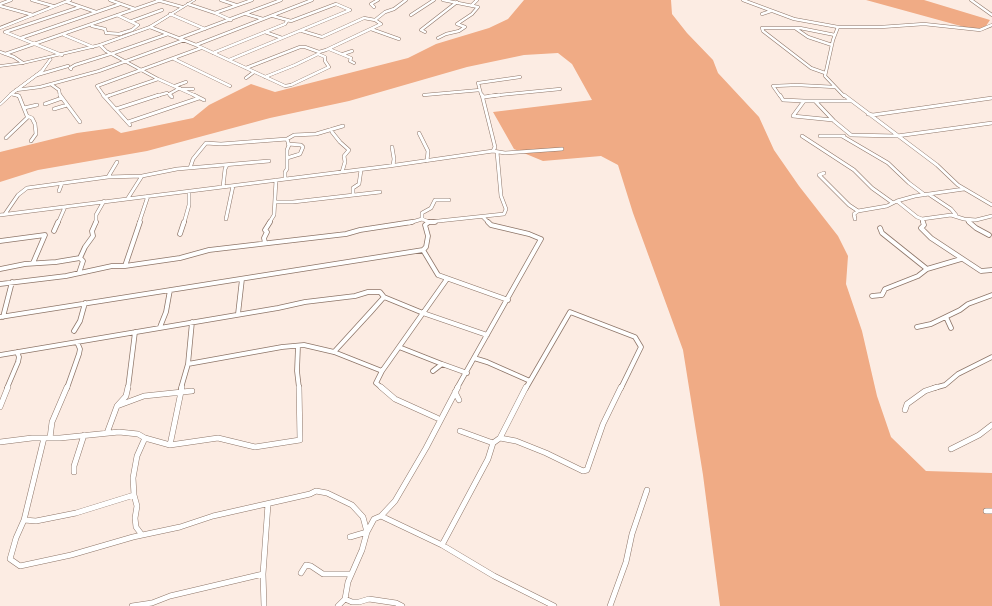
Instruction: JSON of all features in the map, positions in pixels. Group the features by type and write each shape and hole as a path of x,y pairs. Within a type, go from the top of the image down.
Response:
{"street":[{"path":"0,5 11,0"},
{"path":"32,0 53,6"},
{"path":"62,55 5,32 0,28 70,0"},
{"path":"110,0 135,9"},
{"path":"154,0 182,7"},
{"path":"0,66 50,58 100,45 150,27 195,0"},
{"path":"221,0 237,5"},
{"path":"215,13 252,0"},
{"path":"180,38 281,0"},
{"path":"196,45 312,0"},
{"path":"374,7 371,4 378,0"},
{"path":"375,20 405,0"},
{"path":"411,15 434,0"},
{"path":"438,38 446,34 459,31 465,27 457,24 472,14 478,7 443,0"},
{"path":"472,5 476,0"},
{"path":"743,0 802,21 838,27 876,27 917,24 980,30 992,25"},
{"path":"971,0 992,15"},
{"path":"66,1 96,12"},
{"path":"7,54 65,35 158,1"},
{"path":"426,32 421,30 457,2"},
{"path":"21,38 120,4"},
{"path":"188,4 231,20"},
{"path":"229,60 350,10 336,4 294,20 287,21 273,16"},
{"path":"0,5 33,15"},
{"path":"5,32 80,7"},
{"path":"132,21 162,10"},
{"path":"762,14 771,11"},
{"path":"43,12 52,16"},
{"path":"170,14 205,29"},
{"path":"246,14 262,20"},
{"path":"89,26 98,26 98,28 105,29 106,33 119,34 132,30 138,25 132,21 120,18 117,15"},
{"path":"264,77 329,49 381,24 375,20 366,18 322,37 302,30"},
{"path":"213,53 285,24 287,21"},
{"path":"795,26 802,21"},
{"path":"795,26 808,37 832,45"},
{"path":"835,35 795,26 763,28 762,30 811,68 825,74 825,76 835,87 866,114 873,116 992,98"},
{"path":"150,27 180,38 285,86 289,86 316,71 329,67 325,62 325,58 319,53 305,46 246,68"},
{"path":"825,74 838,27"},
{"path":"371,29 399,39"},
{"path":"265,32 282,39"},
{"path":"119,34 122,35 120,38"},
{"path":"37,75 70,68 74,65 168,34"},
{"path":"65,35 93,47"},
{"path":"16,90 54,84 127,62 184,40"},
{"path":"100,45 111,54 158,79 204,100"},
{"path":"130,125 98,89 99,85 201,48"},
{"path":"329,49 351,58 356,58"},
{"path":"341,54 352,51"},
{"path":"0,52 7,54 23,63"},
{"path":"176,57 175,59 230,86"},
{"path":"0,105 11,94 37,75 50,58"},
{"path":"351,58 350,61 354,63"},
{"path":"246,78 254,72"},
{"path":"493,151 495,147 483,102 484,97 481,94 478,83 480,81 520,76"},
{"path":"106,97 158,79"},
{"path":"175,87 186,82"},
{"path":"54,84 59,90 66,105 80,122"},
{"path":"835,87 797,85 773,86 783,100 816,102 852,101"},
{"path":"172,97 169,94 181,89 193,89"},
{"path":"484,97 560,89"},
{"path":"424,95 480,90"},
{"path":"116,109 168,93"},
{"path":"11,94 19,96 28,117 32,118 35,125 36,134 31,141"},
{"path":"45,104 62,98"},
{"path":"128,122 199,98"},
{"path":"804,101 793,114 794,117 826,118 833,120"},
{"path":"816,102 833,120 852,136"},
{"path":"24,108 37,105"},
{"path":"54,109 66,105"},
{"path":"873,116 896,136 937,165 946,175 992,205"},
{"path":"6,138 28,117"},
{"path":"820,136 889,137 992,123"},
{"path":"190,168 192,159 206,143 221,144 287,139 294,135 311,134 344,126"},
{"path":"332,129 332,132 340,142 349,150 344,156 345,160 342,172"},
{"path":"419,133 428,151 427,161"},
{"path":"802,136 854,170 872,188 922,219 956,216 967,220 976,228 989,235"},
{"path":"842,136 888,163 909,183 925,195"},
{"path":"285,179 284,172 287,169 287,139"},
{"path":"287,158 300,154 303,147 301,145 288,144"},
{"path":"392,147 395,162 393,165"},
{"path":"0,215 189,190 361,170 493,151 562,148"},
{"path":"0,284 79,273 112,266 125,266 180,258 209,250 346,234 360,230 422,220 429,222 504,214 506,212 504,203 500,196 497,152"},
{"path":"6,214 18,195 24,189 108,177 142,176 150,173 190,168 269,161"},
{"path":"108,177 117,162"},
{"path":"223,187 225,169 227,165"},
{"path":"353,194 353,188 359,184 361,170"},
{"path":"824,173 819,175 849,205 858,211"},
{"path":"128,198 142,176"},
{"path":"265,243 264,238 267,232 265,230 274,215 276,180"},
{"path":"59,191 62,183"},
{"path":"226,219 233,186"},
{"path":"855,219 854,214 858,211 887,206 916,196 930,195 964,188"},
{"path":"180,234 190,200 189,190"},
{"path":"275,202 293,202 380,192"},
{"path":"930,195 951,209 956,216"},
{"path":"125,266 148,196"},
{"path":"422,220 422,213 431,208 435,200 449,200"},
{"path":"80,258 85,247 93,236 92,231 96,223 96,215 104,201"},
{"path":"54,231 65,207"},
{"path":"186,216 192,216"},
{"path":"967,220 992,216"},
{"path":"363,517 374,519 381,516 395,501 426,448 495,319 508,300 540,239 529,234 491,226 483,217"},
{"path":"922,219 924,224 921,227 924,232 961,259 981,271 992,270"},
{"path":"12,282 9,298 1,317 423,250 426,247 428,236 425,225 429,222"},
{"path":"880,228 882,234 927,269"},
{"path":"0,241 45,235 33,263"},
{"path":"423,250 436,274 508,300"},
{"path":"79,273 84,261 80,258"},
{"path":"0,269 33,263 56,262 80,258"},
{"path":"872,296 882,295 885,289 918,276 927,269 961,259"},
{"path":"238,314 242,279"},
{"path":"437,418 395,400 376,383 378,375 447,279"},
{"path":"160,327 166,312 170,290"},
{"path":"0,355 160,327 299,305 304,302 355,296 368,292 380,292 384,297 423,313 487,335"},
{"path":"917,327 931,324 960,310 968,304 992,295"},
{"path":"334,352 384,297"},
{"path":"74,331 80,321 85,303"},
{"path":"442,545 488,459 493,444 500,438 530,381 570,312 635,337 641,347 603,424 587,470 577,468 516,441 500,438"},
{"path":"946,317 951,328"},
{"path":"170,445 180,393 188,364 192,322"},
{"path":"107,432 117,406 126,396 130,379 135,332"},
{"path":"77,342 80,349 79,354 69,384 52,422 24,520 16,538 10,559 20,566 71,555 142,535 180,527 213,516 316,492 327,493 352,505 363,517 367,532"},
{"path":"0,442 107,432 130,432 170,445 218,438 255,447 300,440 299,385 297,371 298,346"},
{"path":"188,364 282,347 298,346 316,347 334,352 382,371"},
{"path":"399,347 467,373"},
{"path":"0,407 18,362 19,357 17,352"},
{"path":"906,410 907,404 925,391 946,385 958,374 992,357"},
{"path":"474,358 487,362 530,381"},
{"path":"433,371 442,364"},
{"path":"117,406 144,396 192,391"},
{"path":"455,392 459,400"},
{"path":"951,448 979,435 992,425"},
{"path":"460,432 493,444"},
{"path":"74,472 74,466 84,435"},
{"path":"142,535 136,527 135,518 137,506 134,495 134,467 145,438"},
{"path":"610,606 626,562 632,534 647,490"},
{"path":"24,520 36,521 76,513 134,495"},
{"path":"264,606 263,574 268,504"},
{"path":"986,511 992,511"},
{"path":"381,516 442,545 494,576 554,606"},
{"path":"338,606 345,599 348,582 362,550 367,532 374,519"},
{"path":"350,537 367,532"},
{"path":"301,573 306,565 311,566 323,574 351,574"},
{"path":"132,606 152,603 170,596 263,574"},
{"path":"345,599 352,602 359,602 369,599 402,606"}],"shaded area":[{"path":"524,0 671,0 672,14 687,33 713,60 718,73 759,117 774,150 799,186 838,236 848,256 846,284 862,331 877,396 891,437 926,471 992,473 992,606 720,606 703,475 683,350 633,213 618,165 601,156 543,161 514,149 493,112 592,100 572,64 558,53 524,55 467,67 349,101 270,118 147,151 38,170 0,182 0,152 77,133 113,128 121,133 193,118 209,105 251,84 275,92 408,58 436,44 489,28 508,19"},
{"path":"866,0 924,0 990,20 986,26 980,29 968,28"}]}
